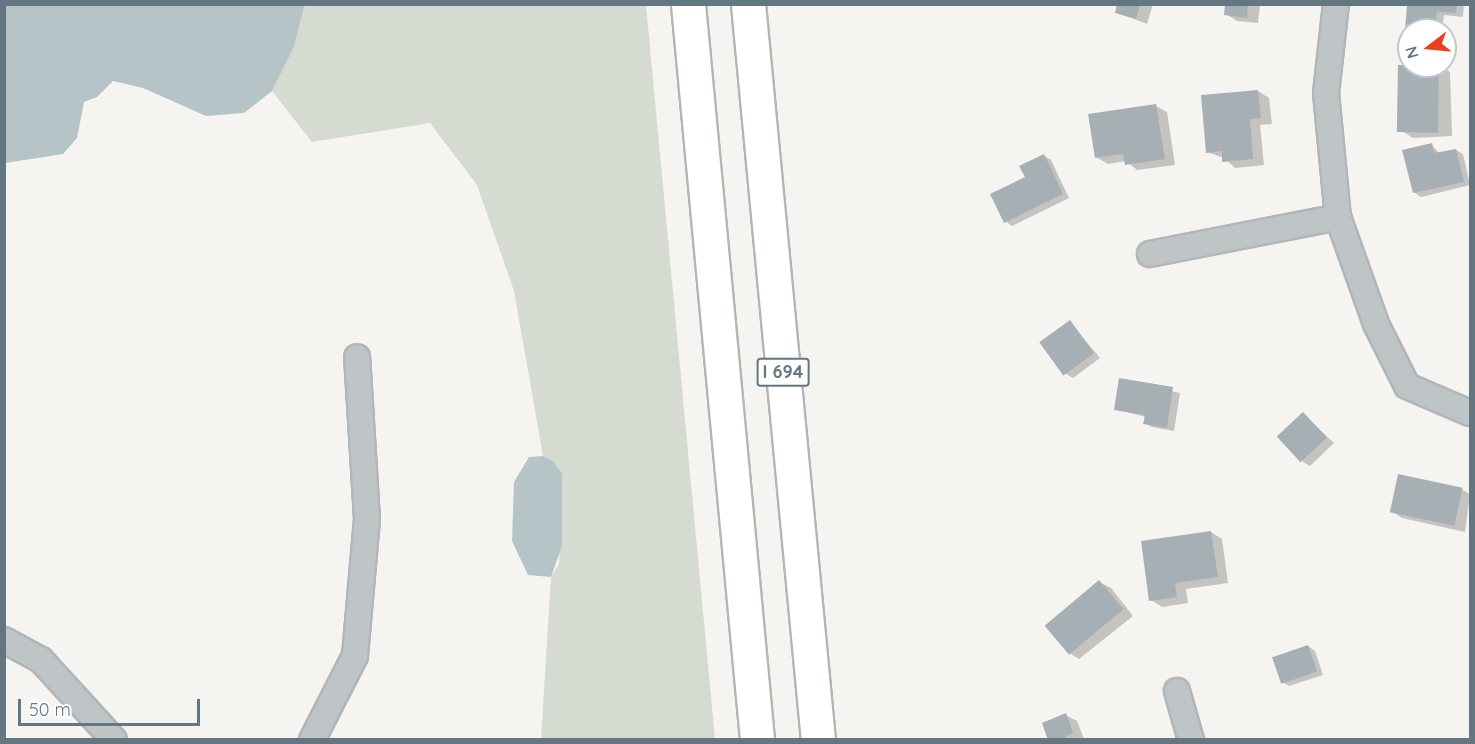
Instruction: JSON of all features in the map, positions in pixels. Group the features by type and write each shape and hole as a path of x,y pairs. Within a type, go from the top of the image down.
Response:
{"highway":[{"path":"688,4 757,740"},
{"name":"I 694","path":"748,4 818,740"}],"street":[{"path":"1336,4 1326,93 1338,217 1376,324 1407,386 1470,413"},
{"path":"1150,254 1338,217"},
{"path":"312,740 355,656 368,519 357,357"},
{"path":"4,640 40,660 114,740"},
{"path":"1177,691 1191,740"}],"shaded area":[{"path":"305,4 294,47 272,91 244,113 206,116 143,88 113,81 97,97 84,102 77,138 63,154 5,163 5,5"},
{"path":"305,5 646,5 715,739 541,739 551,577 559,564 562,473 553,461 543,456 514,291 477,185 430,123 312,142 272,91 294,47"},
{"path":"543,456 553,461 562,473 562,546 551,577 528,575 512,541 514,482 529,457"}],"building":[{"path":"1117,4 1140,4 1136,19 1115,13"},
{"path":"1225,4 1248,4 1247,18 1224,15"},
{"path":"1407,4 1457,4 1456,13 1437,12 1436,18 1406,18"},
{"path":"1398,78 1439,78 1438,133 1397,132"},
{"path":"1258,90 1261,118 1250,119 1253,159 1222,162 1222,151 1206,153 1201,95"},
{"path":"1156,104 1165,159 1125,165 1123,154 1095,158 1088,114"},
{"path":"1432,143 1434,153 1456,149 1464,182 1413,193 1402,150"},
{"path":"1044,154 1063,194 1004,223 990,194 1025,177 1019,166"},
{"path":"1070,320 1094,353 1063,376 1039,342"},
{"path":"1119,378 1173,387 1167,428 1143,424 1145,415 1114,410"},
{"path":"1303,412 1327,438 1301,462 1277,437"},
{"path":"1398,474 1463,488 1454,526 1390,512"},
{"path":"1211,531 1218,577 1175,583 1177,597 1149,601 1141,541"},
{"path":"1099,580 1123,609 1069,655 1045,626"},
{"path":"1308,645 1317,671 1281,684 1272,657"},
{"path":"1066,713 1073,733 1066,736 1067,740 1048,740 1042,723"}]}
